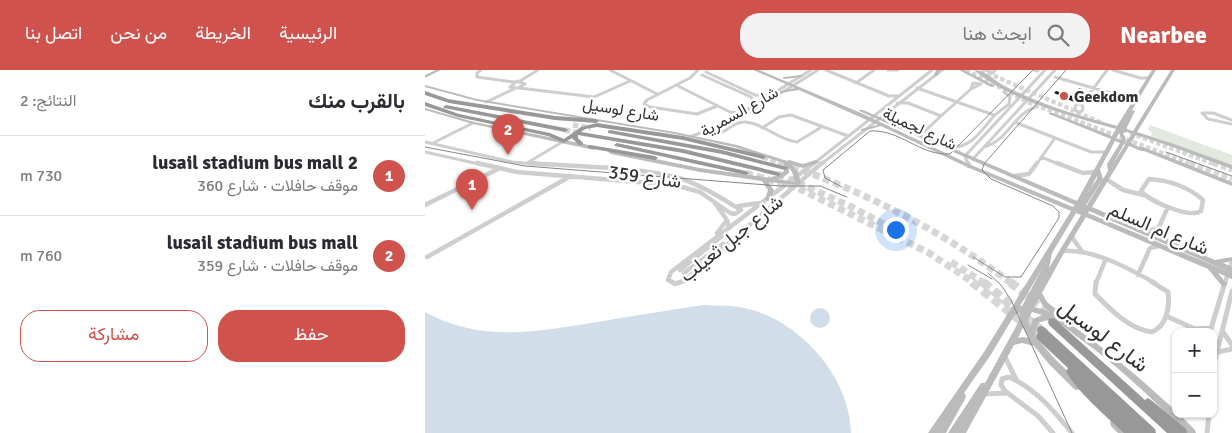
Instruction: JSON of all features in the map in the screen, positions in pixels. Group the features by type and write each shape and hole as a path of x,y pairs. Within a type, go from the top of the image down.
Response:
{"highway":[{"name":"شارع لوسيل","path":"425,93 445,100 573,125"},
{"path":"445,100 555,118 597,121"},
{"name":"شارع لوسيل","path":"425,102 565,130"},
{"path":"425,102 453,114 553,136 564,141 576,133"},
{"name":"شارع لوسيل","path":"576,133 589,126 602,125 683,138 763,157 675,140 595,129 722,152 785,168"},
{"name":"شارع لوسيل","path":"576,133 692,153 778,174"},
{"path":"576,133 575,139 581,144"},
{"path":"576,133 586,138 747,173 734,173 590,147"},
{"name":"شارع لوسيل","path":"1058,323 1174,433"},
{"path":"1058,323 1182,433"},
{"name":"شارع لوسيل","path":"1037,336 1151,433"},
{"path":"1037,336 1143,433"},
{"path":"1063,359 1082,385 1131,433"}],"street":[{"path":"427,73 439,70"},
{"path":"481,70 477,77 505,83 519,81 538,70"},
{"path":"610,70 657,94"},
{"name":"شارع لجميلة","path":"755,70 781,79"},
{"name":"شارع لجميلة","path":"765,70 792,84 873,118 883,126 969,166 1055,201 1083,209"},
{"name":"شارع السمرية","path":"802,78 811,70"},
{"path":"817,71 826,70 889,96 899,96"},
{"path":"856,83 874,70"},
{"path":"888,70 898,70"},
{"name":"شارع جبل ثعيلب","path":"873,118 885,112 899,96 932,70"},
{"name":"شارع جبل ثعيلب","path":"797,181 894,102 903,98 937,72 943,70"},
{"path":"961,70 1004,92 1020,97"},
{"path":"987,70 991,73 995,72 995,70"},
{"path":"965,158 1045,70"},
{"path":"973,159 1055,70"},
{"path":"1082,104 1107,70"},
{"path":"1113,70 1140,78 1149,78"},
{"path":"1101,123 1114,123 1123,120 1154,70"},
{"path":"1162,90 1162,84 1168,73 1165,70"},
{"path":"1066,120 1115,136 1127,136 1138,126 1173,70"},
{"path":"690,78 695,71 704,72 755,95 771,95"},
{"name":"شارع السمرية","path":"745,113 771,95 817,71"},
{"path":"977,71 1036,107 1096,132 1157,140"},
{"path":"704,72 657,94 647,100 645,105 697,114 717,106"},
{"path":"704,72 751,97 754,102 752,107"},
{"path":"486,102 501,97 517,88 525,83 527,77"},
{"path":"1055,77 1126,99 1133,103"},
{"path":"802,78 803,88 781,90 781,79 802,78"},
{"path":"1140,78 1146,84"},
{"path":"519,81 532,87"},
{"path":"505,83 517,88 532,87 590,97 601,95 630,81"},
{"path":"507,92 514,82"},
{"path":"921,84 925,89"},
{"path":"676,85 729,112 745,113 749,122"},
{"name":"شارع لوسيل","path":"425,88 486,102 693,136 803,166 816,162"},
{"name":"شارع لجميلة","path":"803,88 859,114 892,123 948,148 965,158 973,159 1015,176 1083,209"},
{"path":"916,88 925,89 994,115"},
{"path":"873,118 913,133 925,131 971,89"},
{"name":"شارع السمرية","path":"693,136 704,134 732,121 781,90"},
{"path":"948,148 961,149 968,146 994,115 1010,102 1010,97 1004,92"},
{"path":"889,96 894,102 907,103 941,116"},
{"path":"501,97 501,104"},
{"path":"903,98 907,103"},
{"path":"1027,101 1065,114 1101,123 1127,136 1143,150 1232,184"},
{"path":"941,433 1069,219 1083,209 1107,179 1127,136 1133,103"},
{"path":"984,147 997,143 1029,108 1036,107"},
{"path":"425,109 473,123 725,174 789,182 797,181 793,168 784,161"},
{"path":"1208,111 1214,112 1232,122 1208,119 1202,114 1208,111"},
{"path":"729,112 732,121"},
{"path":"885,112 886,118 892,123"},
{"path":"1016,113 1022,115"},
{"path":"762,128 787,114 836,135 848,136"},
{"path":"859,114 863,128 883,126"},
{"path":"461,127 462,120"},
{"path":"1123,120 1127,136"},
{"path":"732,121 716,136 710,136 732,121 749,122 787,141 797,142 820,128"},
{"name":"شارع السمرية","path":"719,142 720,136 732,121"},
{"path":"431,144 445,139 461,127 473,123"},
{"path":"1017,123 1091,152 1102,161"},
{"path":"1138,126 1143,133 1157,140 1232,167"},
{"name":"شارع جبل ثعيلب","path":"789,182 671,272 668,277 669,282 677,284 684,281 761,214 816,162 848,136 863,128"},
{"path":"894,131 965,158 969,166"},
{"path":"925,131 927,140"},
{"path":"1096,132 1111,146"},
{"path":"836,135 841,142"},
{"path":"1083,209 1090,183 1115,136"},
{"path":"1015,176 1029,174 1055,138"},
{"path":"442,146 445,139"},
{"path":"525,164 564,141"},
{"name":"شارع 359","path":"425,142 525,164 635,172 673,177 699,186 740,208 740,211 732,214 711,199 688,188 666,183 499,169 425,152"},
{"path":"1091,152 1107,152"},
{"path":"1041,157 1083,174 1090,183"},
{"path":"725,174 777,178 785,174 788,169 784,161"},
{"path":"484,174 487,170 485,166"},
{"path":"425,205 484,174 499,169"},
{"path":"1083,174 1097,171"},
{"path":"1010,316 1027,308 1039,294 1100,179 1097,171"},
{"path":"553,174 558,180 555,184"},
{"path":"1029,174 1032,184"},
{"path":"426,258 572,176"},
{"path":"735,205 749,206 766,201 771,190 763,179"},
{"path":"1107,179 1115,186"},
{"path":"1103,185 1115,186 1134,194 1143,195 1168,207 1195,215 1201,211 1203,203 1198,195 1156,179 1145,182 1141,191 1143,195"},
{"path":"1006,180 1017,182 1083,209"},
{"path":"1059,196 1075,197 1087,191"},
{"path":"711,199 730,227 682,271 761,214"},
{"path":"1055,201 1065,210 1069,219"},
{"path":"1150,248 1167,245 1159,234 1158,228 1168,207"},
{"name":"شارع ام السلم","path":"1083,209 1167,245 1204,264 1230,272"},
{"path":"708,243 727,220"},
{"path":"1150,248 1140,233 1158,228"},
{"path":"1071,236 1082,251"},
{"name":"شارع ام السلم","path":"1167,245 1212,262 1230,272"},
{"path":"1138,275 1150,248"},
{"path":"1062,251 1082,251 1138,275 1168,292 1167,316 1159,329 1153,332 1145,331 1095,294 1093,288 1105,261"},
{"path":"952,433 998,365 1011,342 1046,269 1049,252"},
{"path":"1212,262 1232,260 1230,272 1224,284 1212,328"},
{"path":"1204,264 1224,284"},
{"path":"1217,355 1232,291"},
{"path":"1039,294 1045,304 1092,345"},
{"name":"شارع لوسيل","path":"1027,308 1058,323 1092,345 1164,406 1192,433"},
{"path":"1167,316 1190,328"},
{"name":"شارع لوسيل","path":"1023,318 1117,429 1124,433"},
{"path":"1011,342 1037,336 1032,325 1039,318 1058,323"},
{"path":"1004,326 1015,334"},
{"path":"1218,352 1232,347 1223,332"},
{"path":"932,433 987,354"},
{"path":"1004,355 1016,380"},
{"path":"961,433 984,394 998,365"},
{"path":"1053,433 1028,406 1008,393 1001,385 1003,379 1009,377 1016,380 1043,401 1072,433"},
{"path":"984,394 1008,393"},
{"path":"1164,406 1172,408"},
{"path":"1207,433 1209,418"}],"shaded area":[{"path":"1150,125 1232,155 1232,166 1151,136 1152,133 1148,129"},
{"path":"704,305 735,306 760,313 780,322 799,336 816,352 830,370 841,390 848,411 851,433 425,433 425,312 447,322 468,328 490,332 513,332 557,328"},
{"path":"820,308 827,311 830,318 827,325 820,328 813,325 810,318 813,311"}],"building":[{"name":"Geekdom","path":"1079,88 1084,90 1074,102 1054,93 1056,91 1072,96"}],"tunnel":[{"path":"966,70 1030,103 1194,165"},
{"path":"981,70 1102,123"},
{"path":"573,125 591,128"},
{"path":"565,130 578,133"},
{"path":"1130,133 1217,165"},
{"path":"763,157 785,165"},
{"path":"782,163 842,186 901,214 958,246 1011,283"},
{"path":"1190,163 1232,179"},
{"path":"1213,163 1232,170"},
{"path":"746,173 800,189 929,253 974,283"},
{"path":"778,174 852,207 906,236"},
{"path":"951,262 984,283"},
{"path":"972,282 1040,336"},
{"path":"983,282 1041,330"},
{"path":"1010,282 1050,315"}],"tram line":[{"path":"842,187 825,178 823,170 870,131 881,131 929,151 939,154 950,154 1033,70"},
{"path":"973,257 1005,277 1021,277 1059,218 1059,212 1053,206 991,179 982,170 984,164 1066,70"},
{"path":"425,147 525,166 780,186 820,186 847,197"},
{"path":"1166,152 1232,176"},
{"path":"968,265 992,279"},
{"path":"988,273 1001,285 1011,300 1072,433"}],"place":[{"name":"Geekdom","path":"1064,96"},
{"name":"lusail stadium bus mall","path":"508,155"},
{"name":"lusail stadium bus mall 2","path":"472,210"}]}
